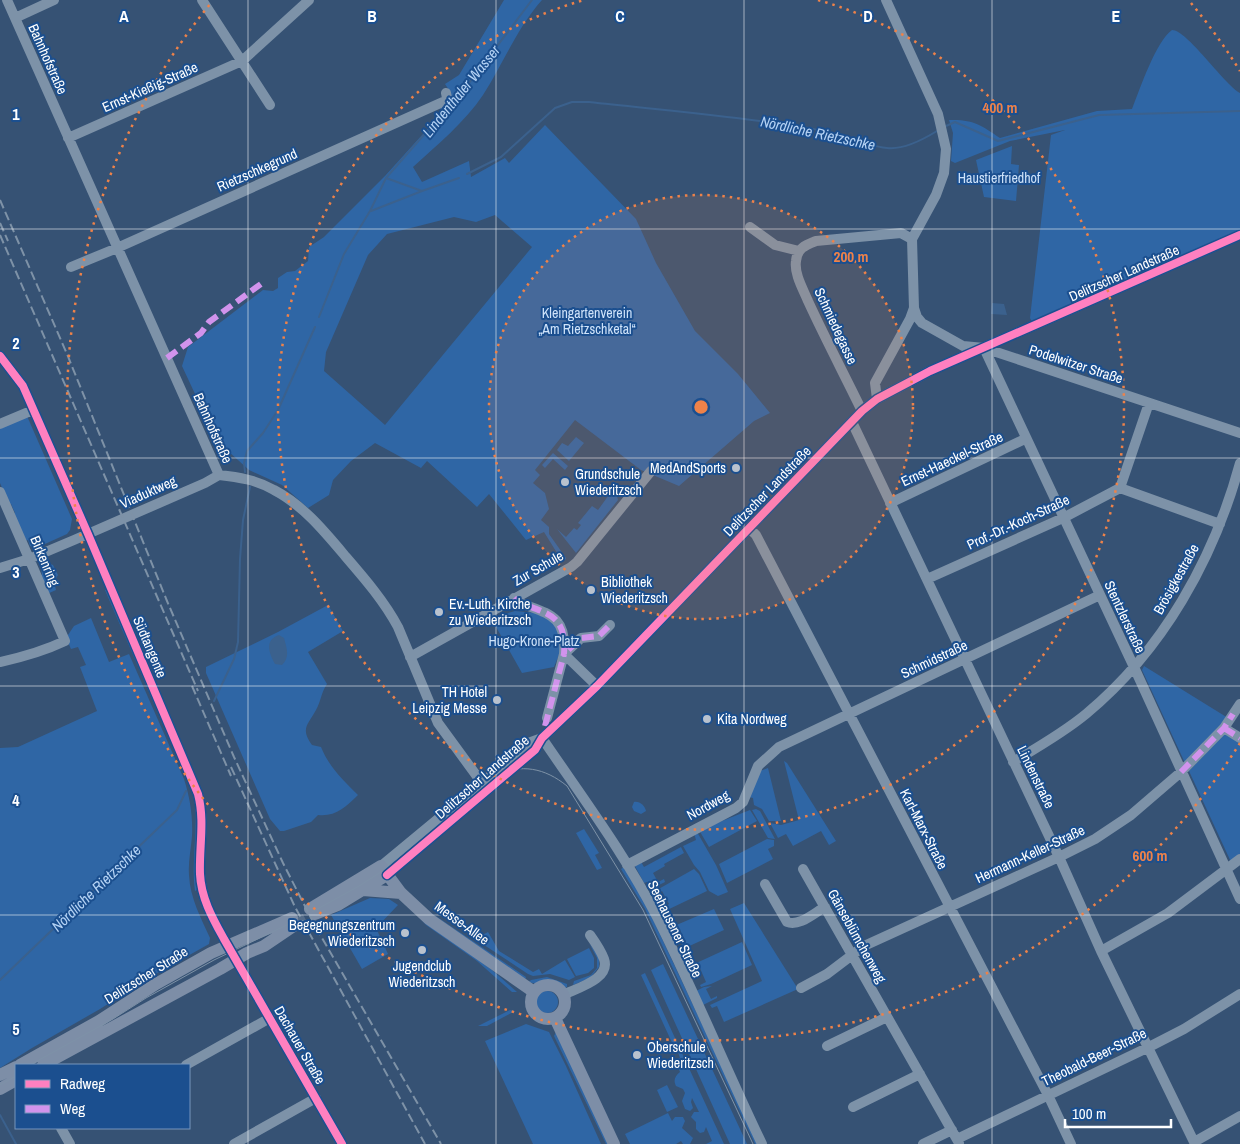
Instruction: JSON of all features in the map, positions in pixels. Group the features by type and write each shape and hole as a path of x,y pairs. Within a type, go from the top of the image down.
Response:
{"main road":[{"name":"Delitzscher Landstraße","path":"384,871 363,890 338,905 312,912 384,871"},
{"name":"Messe-Allee","path":"384,871 400,893 429,918 534,992"},
{"path":"363,890 400,893"},
{"name":"Delitzscher Straße","path":"24,1064 211,953 228,945 294,922 264,946 236,959 46,1064"},
{"path":"549,985 557,988 563,995 564,1008 555,1018 544,1019 534,1012 531,1000 534,992 541,987 549,985"},
{"path":"555,1018 614,1144"},
{"name":"Delitzscher Straße","path":"0,1076 15,1068"},
{"path":"0,1089 15,1081"}],"street":[{"name":"Bahnhofstraße","path":"7,0 219,474 243,479 274,490 307,514 352,563 390,612 438,723 484,786"},
{"path":"15,18 54,0"},
{"path":"202,0 270,105"},
{"name":"Ernst-Kießig-Straße","path":"68,138 242,61 309,0"},
{"path":"877,399 875,383 910,319 914,308 912,239 936,195 944,173 946,149 938,114 886,0"},
{"name":"Rietzschkegrund","path":"71,267 445,101 447,98 446,93"},
{"path":"750,227 775,245 799,251 804,246 816,241 901,233 912,239"},
{"name":"Delitzscher Landstraße","path":"384,871 484,786 531,742 542,738 597,686 862,411 877,399 930,371 1240,235"},
{"name":"Schmiedegasse","path":"799,251 796,262 798,277 822,331 862,411"},
{"name":"Podelwitzer Straße","path":"914,308 917,318 922,324 963,346 984,348 1240,433"},
{"name":"Stentzlerstraße","path":"984,348 1025,439 1134,667 1240,899"},
{"name":"Südtangente","path":"0,356 23,386 190,772 200,801 202,817 200,866 202,886 208,908 236,959"},
{"path":"1149,402 1120,488 1220,524"},
{"path":"0,424 33,410"},
{"name":"Lindenstraße","path":"852,422 1059,857 1101,950 1195,1143"},
{"name":"Ernst-Haeckel-Straße","path":"890,503 1025,439"},
{"name":"Brösigkestraße","path":"1013,762 1050,741 1085,715 1113,690 1158,636 1184,598 1202,565 1220,524 1240,463"},
{"name":"Zur Schule","path":"410,657 577,562 652,470"},
{"name":"Viaduktweg","path":"0,568 29,559 88,534 204,483 219,474"},
{"name":"Prof.-Dr.-Koch-Straße","path":"927,579 1063,518 1120,488"},
{"name":"Birkenring","path":"0,492 65,641 29,656 0,662"},
{"name":"Karl-Marx-Straße","path":"749,528 756,535 1072,1144"},
{"name":"Schmidstraße","path":"780,747 848,713 965,660 1100,595"},
{"path":"514,598 518,602 551,614 559,624 565,641 564,654 547,718"},
{"path":"564,654 581,638 599,636 610,625"},
{"path":"564,654 597,686"},
{"name":"Hermann-Keller-Straße","path":"801,988 827,974 864,946 1095,839 1131,815 1181,772 1224,728 1240,704"},
{"path":"1224,728 1240,738"},
{"name":"Seehausener Straße","path":"542,738 627,864 657,917 762,1144"},
{"name":"Nordweg","path":"627,864 736,808 742,802 758,766 780,747"},
{"path":"1101,950 1168,914 1240,859"},
{"name":"Gänseblümchenweg","path":"803,868 956,1138"},
{"path":"765,884 787,922 792,924 825,907"},
{"path":"563,995 598,978 603,972 604,958 590,935"},
{"name":"Dachauer Straße","path":"236,959 342,1144"},
{"name":"Theobald-Beer-Straße","path":"923,1144 956,1138 1048,1095 1184,1029 1240,994"},
{"path":"827,1046 887,1017"},
{"path":"188,1064 270,1018"},
{"path":"853,1107 920,1074"},
{"path":"234,1144 316,1098"},
{"path":"1195,1143 1240,1116"},
{"path":"66,1129 70,1144"}],"green space":[{"name":"Kleingartenverein „Am Rietzschketal“","path":"504,0 542,0 525,22 476,105 450,133 413,167 422,182 469,161 471,177 505,158 509,163 545,125 636,219 656,263 695,331 738,374 770,413 754,421 679,486 641,470 575,420 535,470 540,475 533,483 545,493 549,509 541,520 549,527 549,534 566,558 562,561 544,532 526,540 489,494 477,507 427,461 421,468 375,443 351,461 333,480 329,495 308,508 282,485 249,470 217,441 182,366 188,347 263,290 273,291 278,288 278,278 287,272 295,271 308,261 309,247 324,237 385,176 442,113 440,107 449,90 445,84 459,75","holes":["495,215 532,247 385,425 324,371 326,352 368,255 387,234 454,217 476,222"]},
{"path":"1172,30 1179,32 1187,38 1224,79 1240,93 1240,230 1032,322 1030,318 1051,135 1065,130 1010,141 955,163 951,161 953,133 949,120 971,122 1000,138 1097,111 1132,109 1154,55 1160,44"},
{"name":"Haustierfriedhof","path":"1012,146 1011,164 1019,165 1016,201 984,197 976,160"},
{"path":"27,416 72,519 70,530 67,534 36,548 30,546 28,540 25,541 13,514 15,513 0,483 0,427"},
{"path":"576,437 584,443 569,461 557,450 562,443 568,446"},
{"path":"553,453 568,466 565,470 553,459 545,468 542,465"},
{"path":"611,492 617,496 618,500 576,553 557,529 566,537 574,528 577,530 581,525 578,523 592,506 598,510"},
{"path":"45,562 53,565 58,575 54,582 56,590 47,594 40,576 42,575 41,567"},
{"path":"107,589 182,768 105,590"},
{"path":"328,605 343,631 308,652 327,684 318,707 306,727 306,734 312,745 321,747 332,767 358,795 335,813 318,815 311,822 280,831 270,819 206,673 206,667"},
{"name":"Hugo-Krone-Platz","path":"515,611 536,613 551,619 560,633 561,650 554,667 522,673 491,618"},
{"path":"91,618 109,662 129,654 184,779 192,821 189,865 191,892 210,938 209,944 152,976 0,1068 0,748 18,747 97,711 80,667 86,665 78,647 71,649 66,638 74,626"},
{"path":"1144,666 1228,718 1185,763 1142,670"},
{"path":"1225,733 1240,741 1240,854 1231,862 1189,771"},
{"path":"784,761 836,841 829,845 821,831 793,846 786,834 778,838 770,823 781,825 799,820"},
{"path":"768,768 781,821 769,821 762,809 754,805 753,798 749,797 757,772"},
{"path":"195,802 197,808 195,876 197,890 195,891 194,869 196,824"},
{"path":"634,802 642,804 646,811 641,814 634,811 632,807"},
{"path":"750,810 757,821 709,847 699,830"},
{"path":"752,810 760,811 775,839 768,838"},
{"path":"584,829 599,853 595,855 602,868 597,870 576,833"},
{"path":"697,832 716,865 728,892 718,896 709,891 700,872 683,846 696,840 694,833"},
{"path":"767,839 774,840 774,846 768,849 773,859 727,883 719,864"},
{"path":"681,847 684,853 664,864 665,866 653,873 658,882 664,879 665,882 651,889 647,882 644,883 635,866 640,860 644,867"},
{"path":"624,867 643,898 758,1144 755,1144 645,909 621,869"},
{"path":"694,869 699,874 707,891 665,911 664,908 669,904 662,891 657,894 655,891"},
{"path":"370,898 389,899 398,905 376,928 388,954 362,969 331,915"},
{"path":"744,903 798,989 724,1022 717,1006 712,1008 710,1005 762,981 730,909"},
{"path":"714,909 724,930 683,949 681,945 686,942 680,930 670,935 667,929"},
{"path":"427,910 526,977 525,980"},
{"path":"670,912 674,924 666,927 661,916"},
{"path":"420,918 492,970 517,992 512,992 477,961 426,925"},
{"path":"488,932 499,951 533,972 539,969 542,974 565,960 575,977 569,980 550,974 533,976 528,974 475,939"},
{"path":"742,942 752,965 701,987 700,985 706,982 699,966 693,969 692,965"},
{"path":"589,943 599,957 599,967 590,978 573,985 574,981 591,975 597,968 597,958"},
{"path":"589,948 594,958 594,968 588,973 576,976 567,959"},
{"path":"663,964 747,1144 730,1144 651,970"},
{"path":"645,973 724,1144 706,1144 712,1141 706,1127 704,1132 700,1133 696,1129 696,1122 691,1117 694,1112 699,1112 692,1098 693,1108 690,1111 685,1109 682,1101 685,1093 683,1089 676,1086 675,1082 680,1072 675,1060 680,1058 641,975"},
{"path":"547,977 567,984 567,987 565,988 554,982 529,982"},
{"path":"712,986 706,989 711,999 717,996 717,998 703,1005 696,991"},
{"path":"547,991 555,994 558,1002 555,1010 547,1013 539,1010 536,1002 539,994"},
{"path":"510,1010 515,1011 487,1026 478,1026"},
{"path":"526,1024 549,1032 601,1144 533,1144 485,1041"},
{"path":"556,1032 609,1144 606,1144 554,1036"},
{"path":"667,1085 678,1107 667,1112 657,1090"},
{"path":"668,1113 672,1121 675,1117 683,1117 685,1121 682,1128 693,1138 690,1144 683,1144 681,1141 676,1144 630,1144 625,1134"}],"shaded area":[{"path":"992,303 1004,304 1007,315 991,314"},
{"path":"279,635 284,638 287,649 287,656 282,665 275,664 269,647 271,640"}],"waterway":[{"name":"Lindenthaler Wasser","path":"319,317 344,254 370,211 386,178 447,112 532,0"},
{"name":"Nördliche Rietzschke","path":"467,174 501,157 555,108 572,102 589,102 782,124 819,130 887,148 906,146 937,131"},
{"name":"Nördliche Rietzschke","path":"946,126 955,122 998,141 1099,115 1240,111"},
{"name":"Nördliche Rietzschke","path":"386,178 422,191 459,178"},
{"name":"Nördliche Rietzschke","path":"371,211 422,191"},
{"name":"Nördliche Rietzschke","path":"245,472 244,463 247,451 263,433 278,410 315,327"},
{"name":"Nördliche Rietzschke","path":"214,701 234,659 238,642 243,520 250,487"},
{"name":"Nördliche Rietzschke","path":"0,980 177,810 186,791"},
{"path":"0,1115 16,1144"}],"tunnel":[{"path":"295,925 314,915"}],"tram line":[{"path":"312,912 384,870 495,776 523,769 532,769 550,775 567,786 643,910 753,1144"},
{"path":"32,1064 214,960 293,922"},
{"path":"0,1085 15,1077"}],"railway":[{"path":"0,200 67,354 167,601 234,757 283,863 314,924 441,1144"},
{"path":"0,223 8,241"},
{"path":"0,235 198,691"},
{"path":"192,686 231,776"},
{"path":"231,767 295,907 425,1144"}],"marked path":[{"path":"167,358 201,333 209,322 265,281"},
{"path":"514,598 518,602 546,613 558,623 564,641 564,654 581,638 599,636 610,625"},
{"path":"545,726 564,654"},
{"path":"1181,772 1224,728 1233,714"},
{"path":"1224,728 1240,738"}],"cycle path":[{"path":"387,875 535,750 542,738 597,686 862,411 877,399 930,371 1240,235"},
{"path":"0,356 23,386 198,794 201,824 200,874 208,908 342,1144"}],"place":[{"name":"MedAndSports","path":"736,468"},
{"name":"Grundschule Wiederitzsch","path":"565,482"},
{"name":"Bibliothek Wiederitzsch","path":"591,590"},
{"name":"Ev.-Luth. Kirche zu Wiederitzsch","path":"439,612"},
{"name":"TH Hotel Leipzig Messe","path":"497,700"},
{"name":"Kita Nordweg","path":"707,719"},
{"name":"Begegnungszentrum Wiederitzsch","path":"405,933"},
{"name":"Jugendclub Wiederitzsch","path":"422,950"},
{"name":"Oberschule Wiederitzsch","path":"637,1055"}]}
